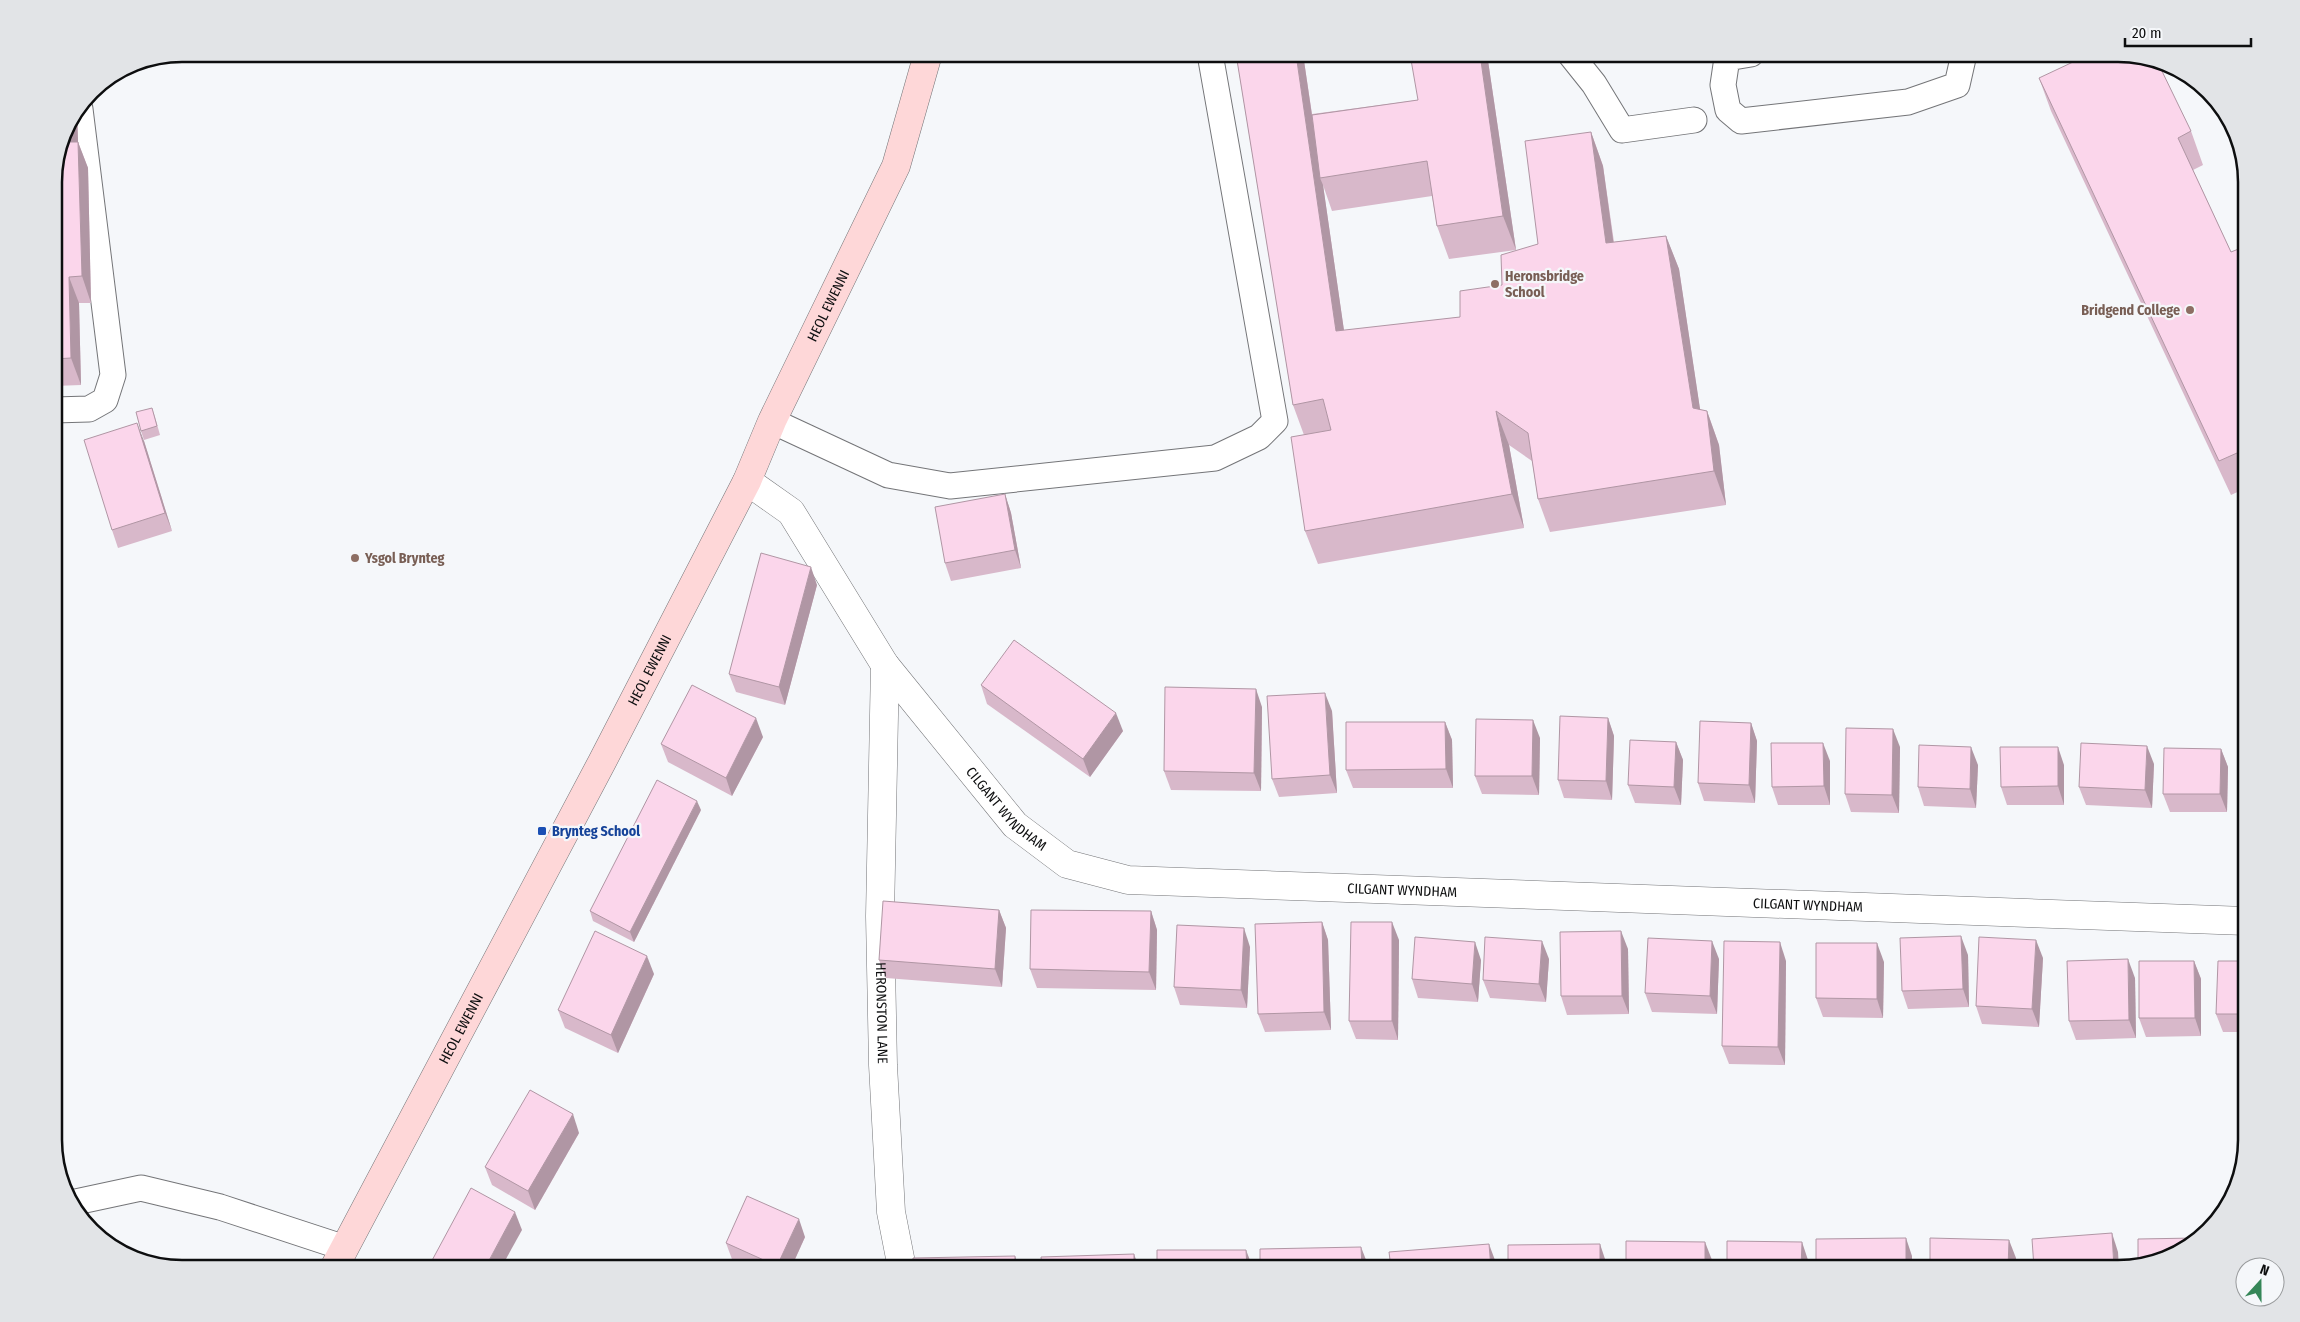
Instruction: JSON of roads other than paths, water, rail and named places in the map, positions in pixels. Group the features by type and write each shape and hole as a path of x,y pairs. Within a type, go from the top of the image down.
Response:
{"street":[{"name":"HEOL EWENNI","path":"339,1258 602,762 747,481 772,421 896,166 926,62"},
{"name":"CILGANT WYNDHAM","path":"747,481 792,512 885,665 1015,825 1067,864 1128,880 2238,921"},
{"name":"HERONSTON LANE","path":"885,665 880,916 883,1065 891,1212 900,1260"}],"lane":[{"path":"772,421 888,475 950,486 1215,458 1259,437 1275,422 1211,62"},
{"path":"1579,62 1622,130 1694,120"},
{"path":"1727,62 1723,85 1728,110 1741,121 1908,102 1957,85 1962,62"},
{"path":"63,410 89,409 106,400 113,376 81,119"},
{"path":"80,1201 141,1188 220,1207 339,1258"}],"place":[{"name":"Heronsbridge School","path":"1495,284"},
{"name":"Bridgend College","path":"2190,310"},
{"name":"Ysgol Brynteg","path":"355,558"},
{"name":"Brynteg School","path":"542,831"}]}
